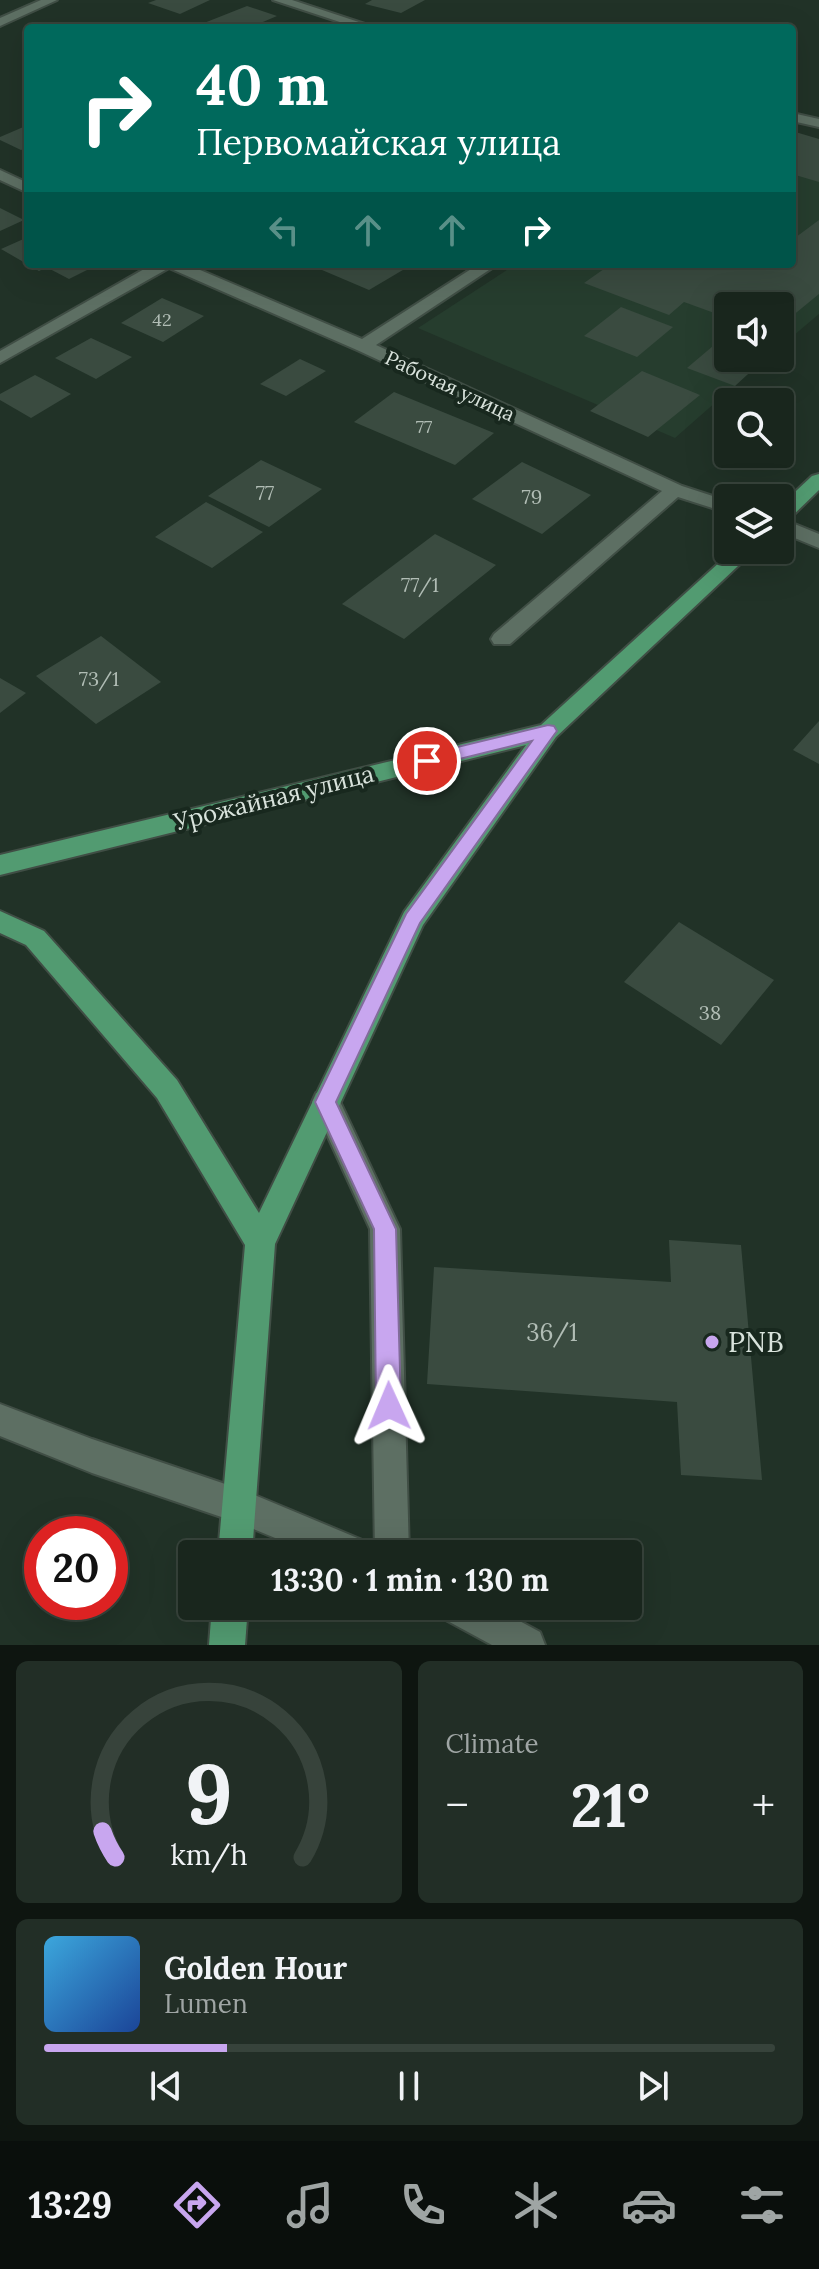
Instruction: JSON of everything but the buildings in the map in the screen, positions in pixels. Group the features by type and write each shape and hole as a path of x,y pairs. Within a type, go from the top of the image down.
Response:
{"main road":[{"path":"794,504 819,480"},
{"path":"236,1540 260,1243 413,919 548,731 730,564"},
{"name":"Урожайная улица","path":"0,865 548,731"},
{"path":"0,921 35,938 167,1089 260,1243"},
{"path":"227,1645 229,1620"}],"street":[{"path":"0,22 51,0"},
{"path":"279,0 358,24"},
{"path":"796,118 819,123"},
{"path":"0,174 24,187"},
{"path":"0,358 158,268"},
{"name":"Рабочая улица","path":"181,268 363,346 675,490 714,503"},
{"path":"363,346 484,268"},
{"path":"502,639 675,490"},
{"path":"794,530 819,542"},
{"path":"326,1102 385,1229 392,1540"},
{"path":"0,1420 92,1456 240,1506 321,1540"},
{"path":"482,1620 527,1645"}],"shaded area":[{"path":"796,161 819,168 819,314 794,335 794,292 714,292 714,372 750,372 732,388 714,388 714,404 675,438 418,328 510,268 796,268"}],"place":[{"name":"PNB","path":"712,1342"}],"route":[{"path":"389,1406 385,1229 326,1102 413,919 548,731 427,761"}]}
